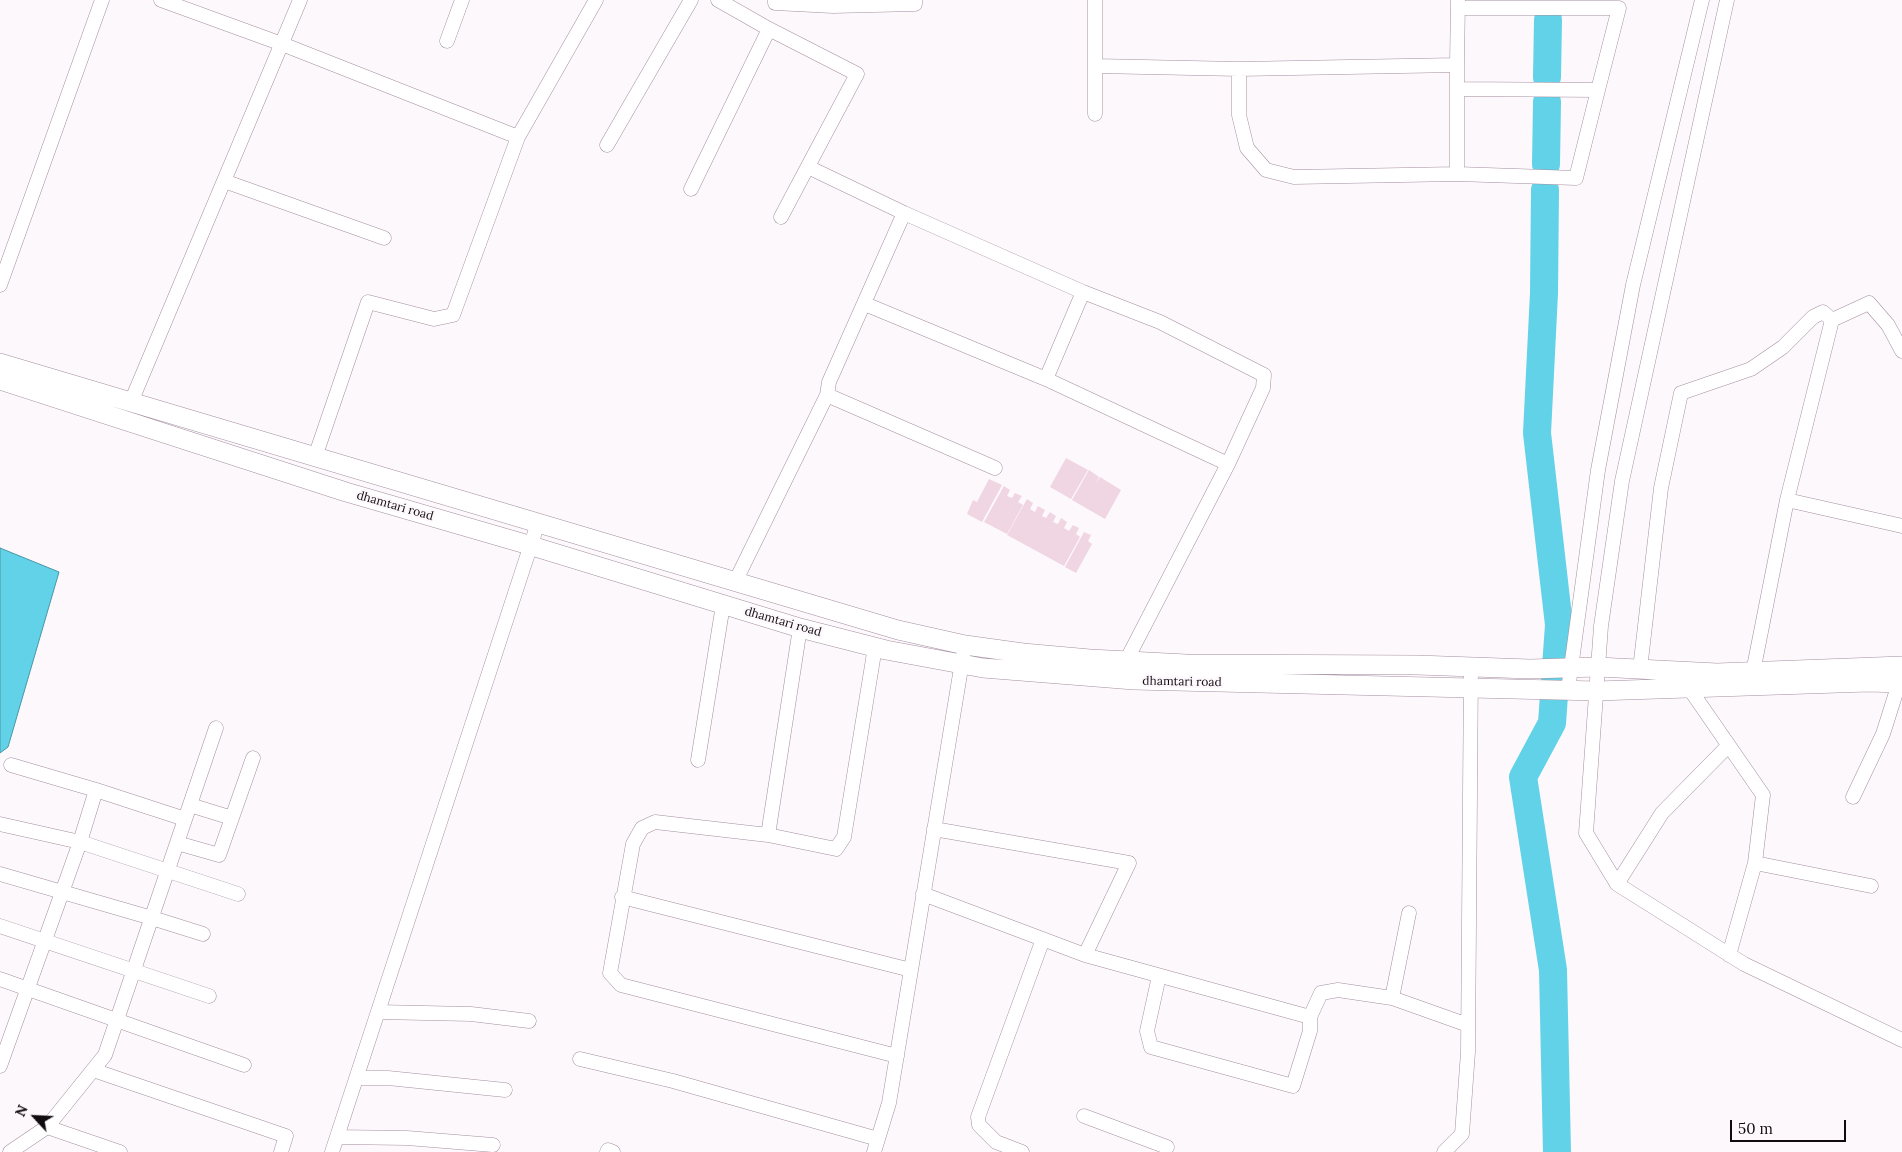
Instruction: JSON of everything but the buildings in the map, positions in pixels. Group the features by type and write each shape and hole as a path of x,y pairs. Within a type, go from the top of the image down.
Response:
{"main road":[{"path":"0,363 898,630 965,644 1023,653 1186,664 1598,667 1717,673 1753,679 1901,677"},
{"name":"dhamtari road","path":"0,380 346,492 800,628 875,647 983,668 1134,680 1596,691 1689,688 1753,679"}],"street":[{"path":"0,285 102,0"},
{"path":"161,0 282,44 518,137"},
{"path":"131,402 300,0"},
{"path":"447,41 462,0"},
{"path":"316,457 368,302 434,319 453,315 518,137 596,0"},
{"path":"608,145 691,0"},
{"path":"718,0 769,29 857,74 781,217"},
{"path":"775,0 775,3 833,6 915,4 916,0"},
{"path":"1095,0 1095,114"},
{"path":"1568,690 1598,470 1633,285 1702,0"},
{"path":"1727,0 1622,481 1601,626 1586,833 1617,884 1752,968 1902,1040"},
{"path":"1239,69 1240,115 1247,148 1266,170 1294,177 1458,174 1576,178 1619,8 1458,4 1458,174"},
{"path":"691,189 769,29"},
{"path":"1096,66 1239,69 1457,65"},
{"path":"1457,89 1598,90"},
{"path":"808,167 904,213 1083,292 1160,322 1264,375 1263,388 1228,464 1126,661"},
{"path":"224,181 384,238"},
{"path":"735,582 827,395 829,382 904,213"},
{"path":"1046,379 1083,292"},
{"path":"1832,320 1869,303 1888,325 1902,351"},
{"path":"865,304 1046,379 1228,464"},
{"path":"1640,669 1661,488 1681,393 1751,370 1783,347 1813,317 1823,312 1832,320"},
{"path":"1753,679 1787,500 1832,320"},
{"path":"827,395 996,468"},
{"path":"1787,500 1902,526"},
{"path":"332,1152 538,524"},
{"path":"698,760 722,611 725,605"},
{"path":"768,835 800,628"},
{"path":"580,1059 673,1081 876,1146 889,1103 965,644"},
{"path":"875,647 844,837 836,848 768,835 654,822 642,828 633,844 622,897 610,973 620,985 897,1056"},
{"path":"1459,1152 1462,1134 1468,1025 1471,666"},
{"path":"1853,797 1883,734 1901,677"},
{"path":"1689,688 1763,795 1755,863 1730,955"},
{"path":"10,1152 47,1127 106,1055 216,728"},
{"path":"1617,884 1662,813 1728,746"},
{"path":"177,843 219,855 253,758"},
{"path":"10,765 185,819"},
{"path":"0,1066 80,842 96,790"},
{"path":"190,805 232,818"},
{"path":"0,824 80,842 238,894"},
{"path":"934,829 1130,863 1085,955"},
{"path":"1755,863 1871,886"},
{"path":"0,874 202,934"},
{"path":"924,894 1085,955 1310,1017"},
{"path":"622,897 911,970"},
{"path":"1392,998 1409,913"},
{"path":"0,926 209,996"},
{"path":"1022,1152 994,1147 979,1125 978,1117 1043,939"},
{"path":"1159,976 1148,1031 1151,1047 1294,1086 1310,1032 1310,1017 1321,993 1338,990 1392,998 1468,1025"},
{"path":"0,980 244,1065"},
{"path":"378,1012 471,1014 530,1021"},
{"path":"93,1070 286,1136 281,1152"},
{"path":"356,1078 388,1078 505,1090"},
{"path":"1084,1116 1169,1150"},
{"path":"47,1127 120,1152"},
{"path":"1444,1152 1462,1134"},
{"path":"337,1136 407,1138 493,1145"},
{"path":"608,1152 608,1150 613,1152"}],"water":[{"path":"0,548 59,572 8,747 0,753"}],"waterway":[{"path":"1547,77 1548,20"},
{"path":"1546,164 1547,102"},
{"path":"1545,190 1544,293 1537,433 1559,625 1552,723 1523,777 1553,970 1557,1152"}]}
